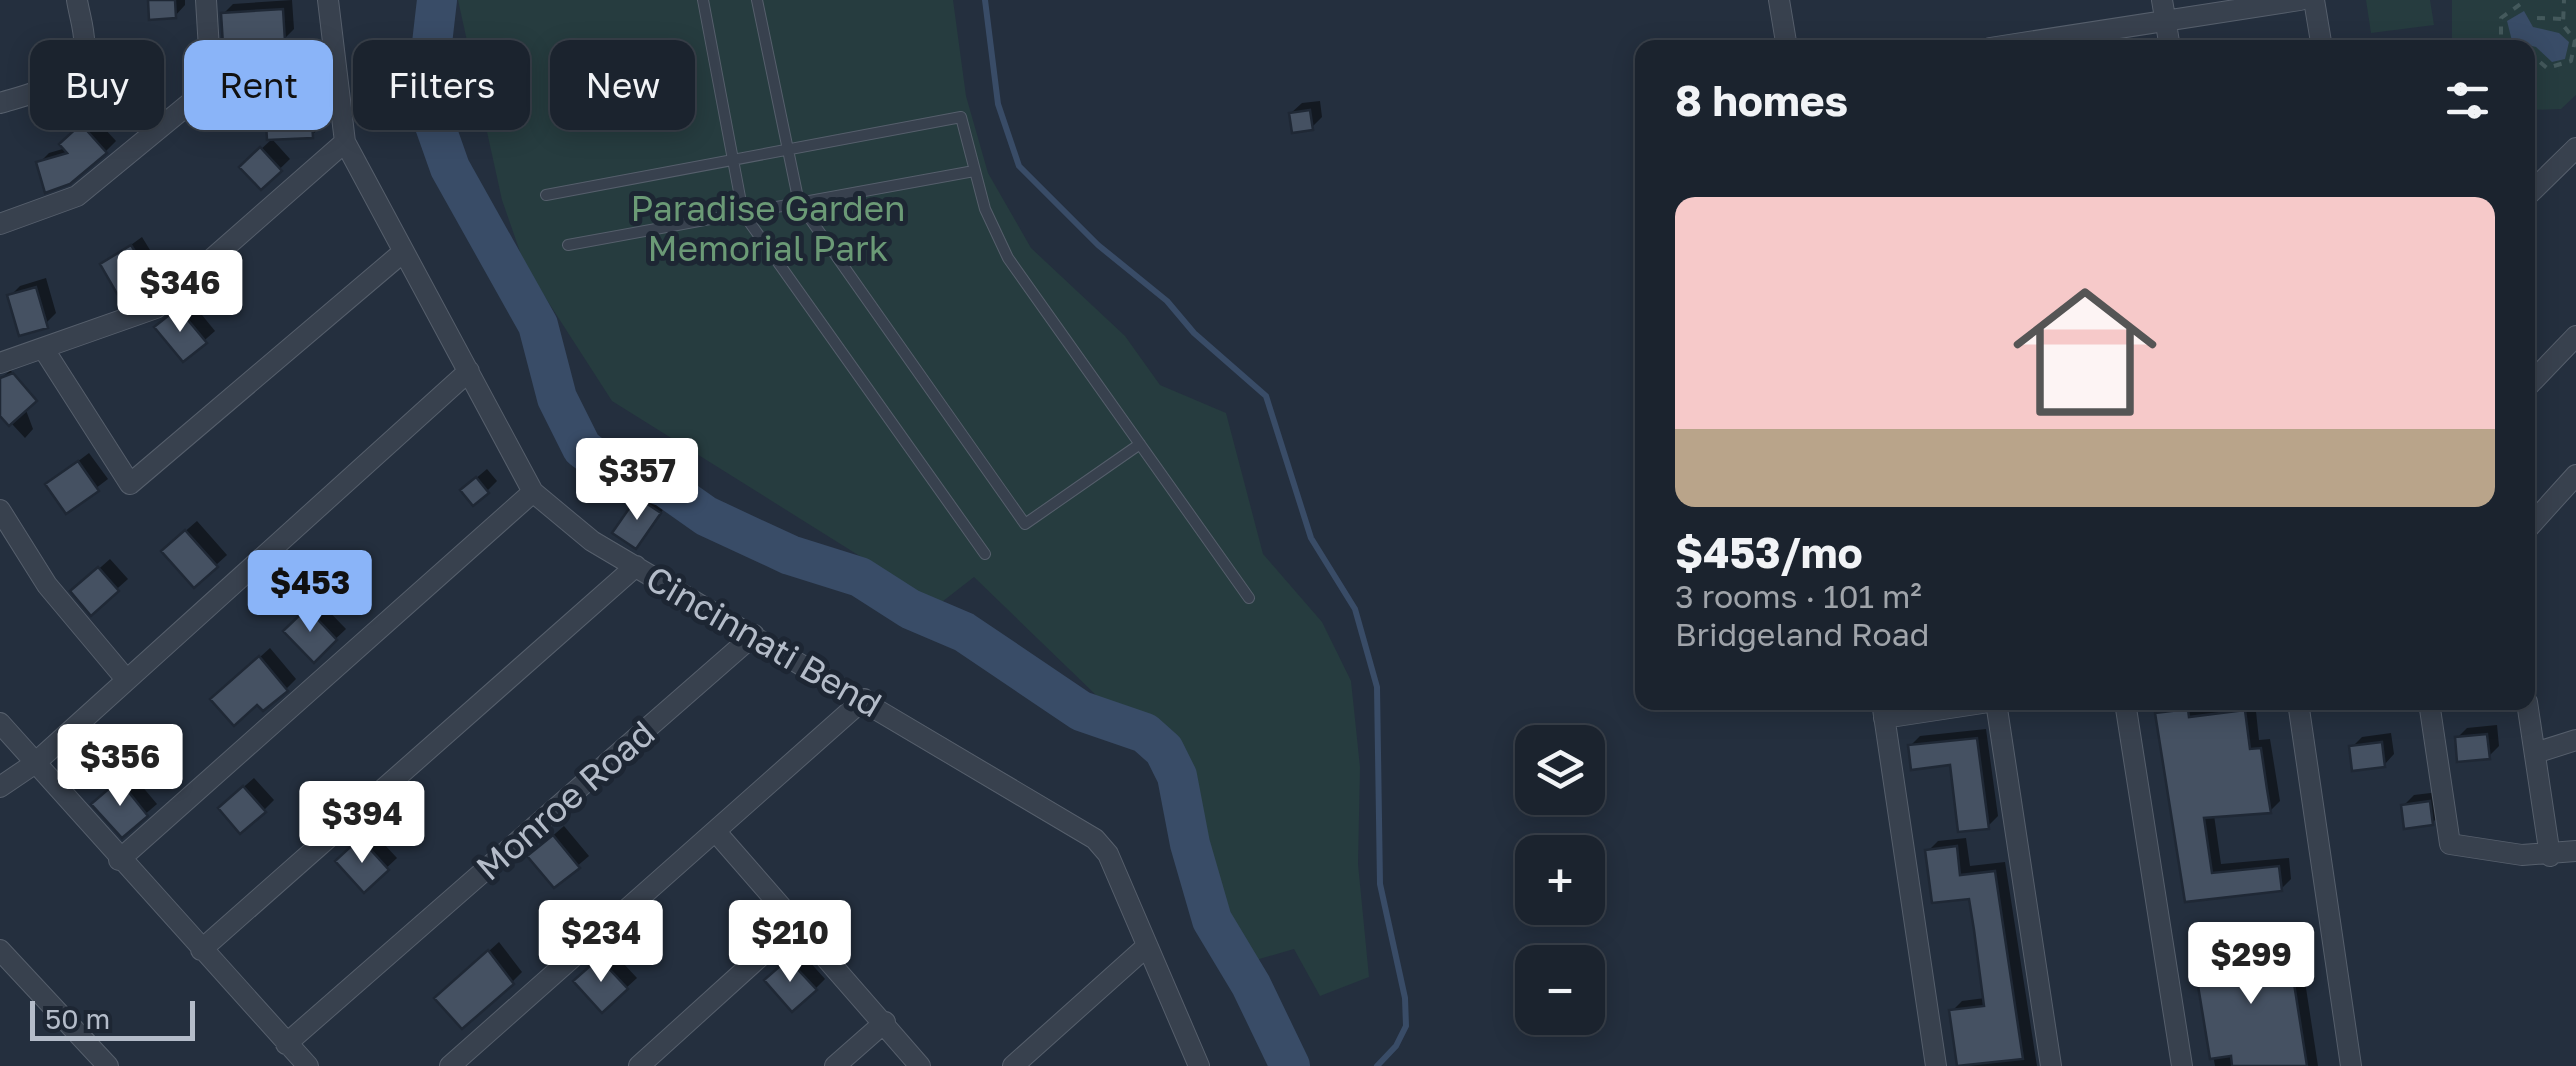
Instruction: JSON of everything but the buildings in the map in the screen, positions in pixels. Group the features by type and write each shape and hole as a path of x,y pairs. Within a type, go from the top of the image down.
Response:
{"street":[{"path":"0,103 56,84 72,68 84,50 78,0"},
{"path":"0,224 78,196 201,94 209,49 206,0"},
{"name":"Cincinnati Bend","path":"328,0 345,142 533,492 592,541 1096,839 1108,854 1197,1065"},
{"path":"1779,0 1786,40"},
{"path":"2028,40 2164,11 2300,0"},
{"path":"2314,0 2321,40"},
{"path":"2164,11 2169,40"},
{"path":"0,363 163,304 345,142"},
{"path":"2535,188 2576,148"},
{"path":"43,348 130,484 402,253"},
{"path":"2535,379 2576,336"},
{"path":"0,787 34,764 469,372"},
{"path":"2535,520 2576,476"},
{"path":"119,860 533,492"},
{"path":"0,510 47,584 125,678"},
{"path":"202,950 636,566"},
{"name":"Monroe Road","path":"286,1044 754,635"},
{"path":"450,1066 864,699"},
{"path":"1883,710 1936,1066"},
{"path":"1993,710 2051,1066"},
{"path":"2126,710 2182,1066"},
{"path":"2299,710 2350,1066"},
{"path":"2430,710 2450,844 2550,856 2576,851"},
{"path":"2528,710 2550,856"},
{"path":"0,723 308,1066"},
{"path":"2535,753 2576,740"},
{"path":"716,832 920,1066"},
{"path":"639,1066 797,923"},
{"path":"1013,1066 1146,947"},
{"path":"0,950 108,1066"},
{"path":"835,1066 885,1022"}],"lane":[{"path":"703,0 743,213 984,554"},
{"path":"757,0 799,203 1025,524 1140,444"},
{"path":"546,195 962,117 974,170 999,244 1249,598"},
{"path":"568,245 974,170"}],"path":[{"path":"2503,40 2501,18 2526,0"},
{"path":"2535,58 2547,68 2568,65 2576,52 2576,40 2563,26 2564,0"},
{"path":"2538,18 2563,18"}],"green space":[{"name":"Paradise Garden Memorial Park","path":"458,0 953,0 966,96 988,173 1031,248 1125,336 1160,385 1226,413 1263,554 1322,622 1351,681 1360,767 1358,864 1369,977 1320,996 1294,949 1249,962 1205,875 1188,828 1182,747 1162,723 1097,696 974,577 938,605 612,401 525,266 502,200 487,130 530,130 530,40 467,40"},
{"path":"2366,0 2430,0 2434,25 2371,33"},
{"path":"2452,0 2576,0 2576,95 2561,109 2535,110 2535,40 2452,40"}],"water":[{"path":"2524,11 2533,27 2559,33 2569,42 2565,59 2552,62 2535,47 2535,40 2512,40 2507,21"}],"waterway":[{"path":"437,0 427,87 432,117 450,168 538,325 557,398 582,448 607,467 665,487 706,516 790,555 860,577 910,609 964,632 1081,711 1145,733 1164,750 1177,776 1190,844 1212,920 1251,985 1290,1066"},
{"path":"985,0 998,104 1019,166 1098,245 1167,301 1194,333 1266,396 1311,538 1355,609 1377,687 1380,884 1405,998 1406,1026 1396,1046 1377,1066"}]}
